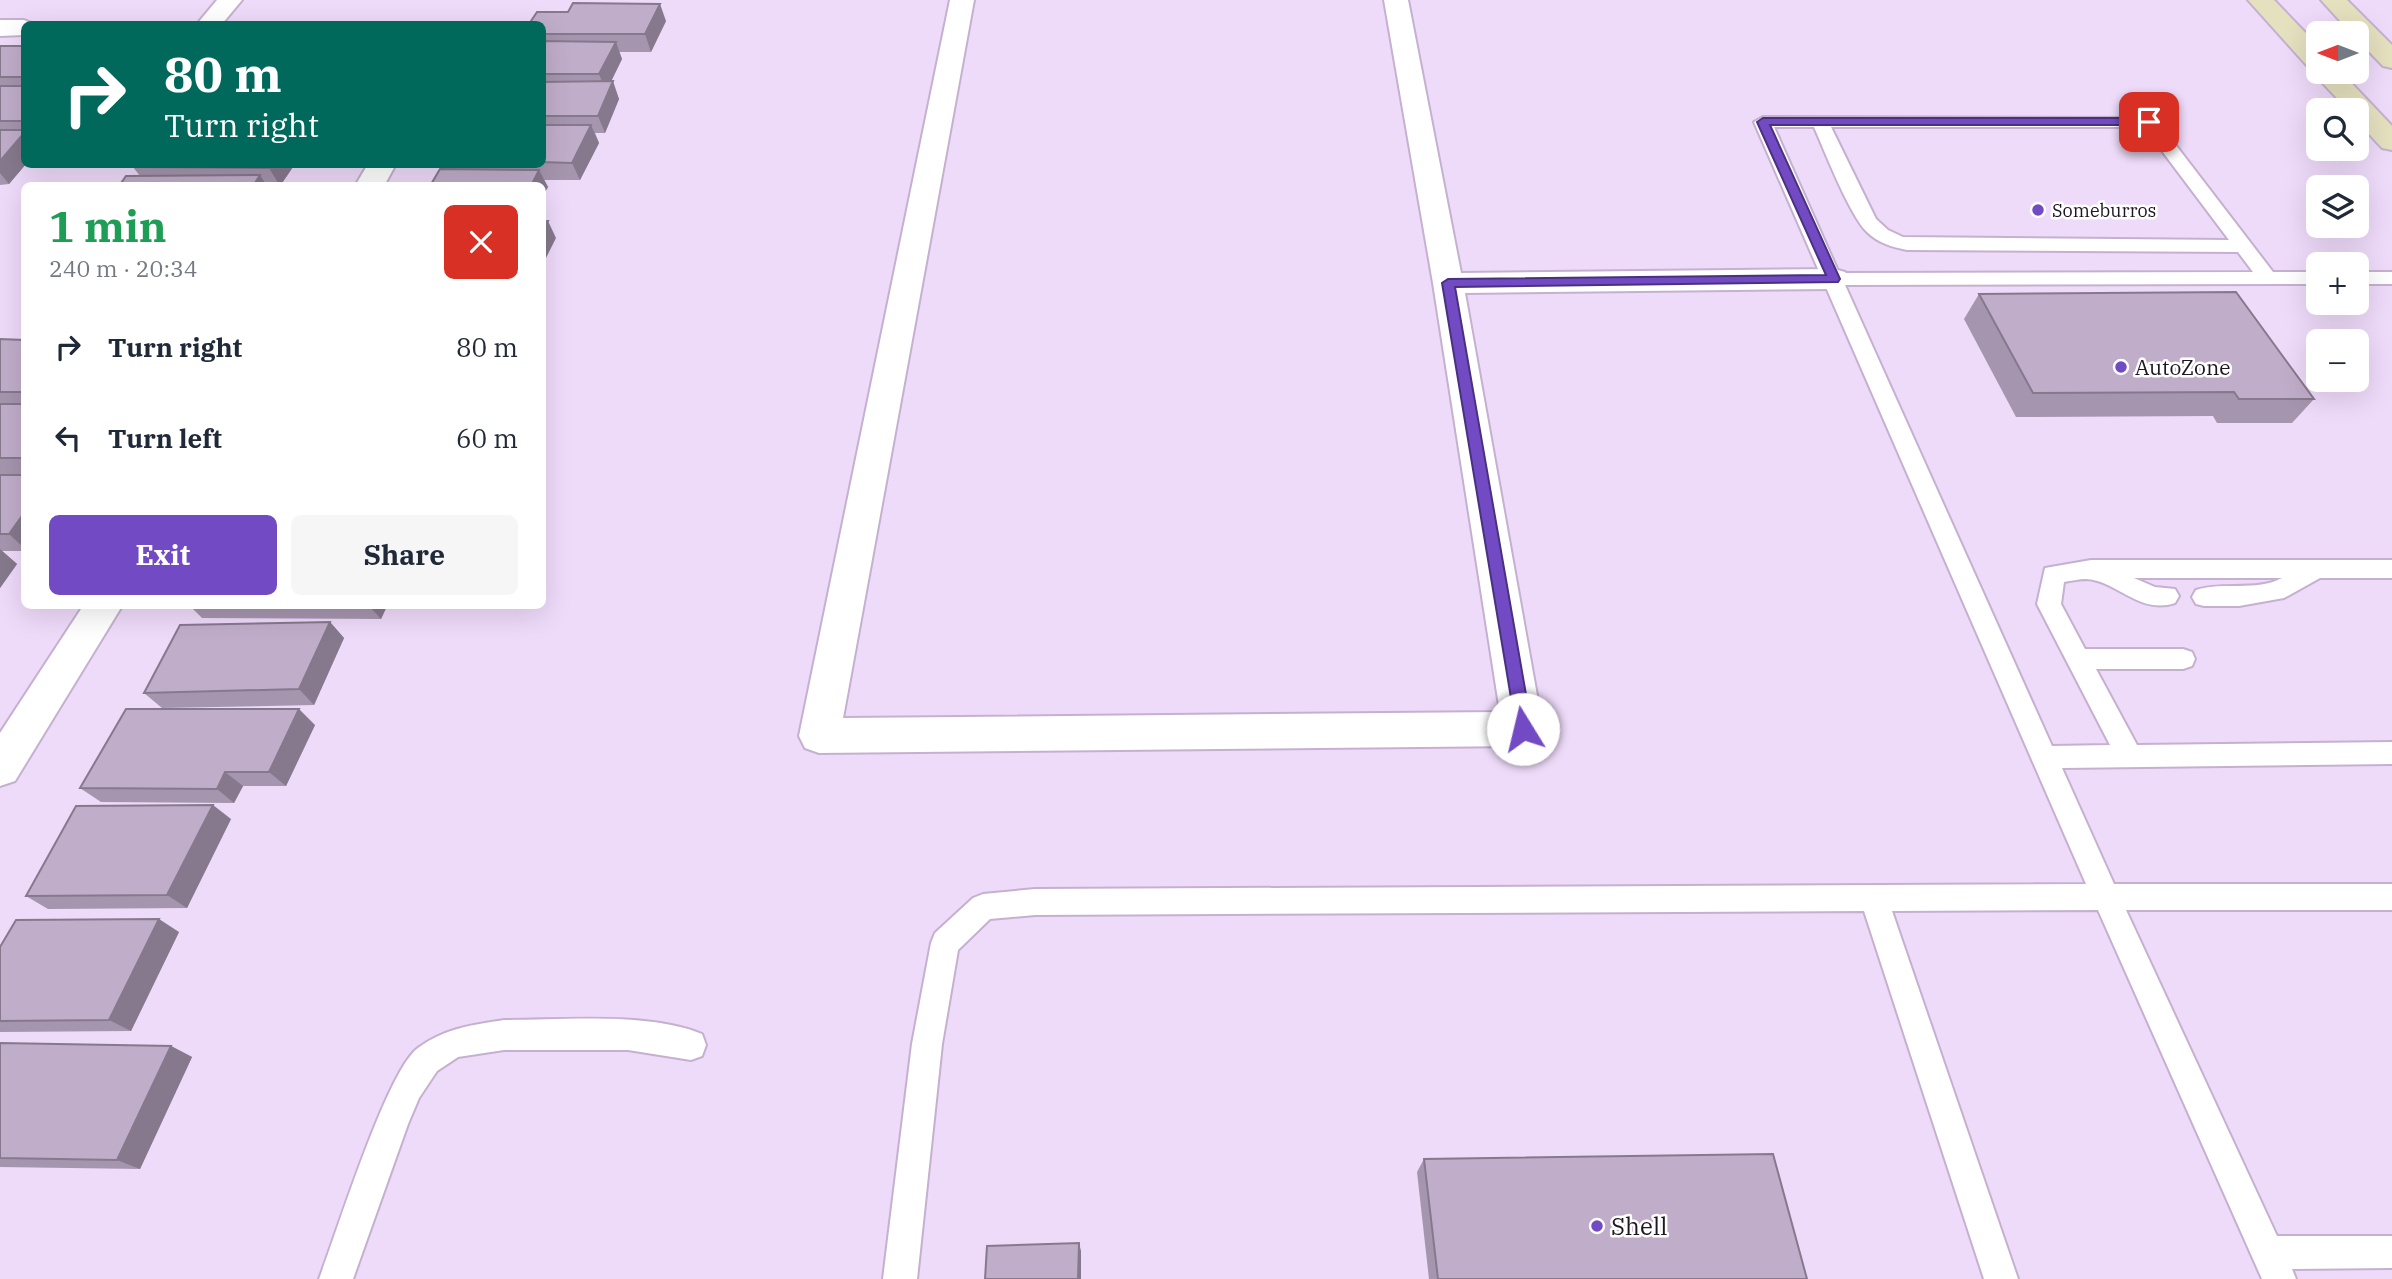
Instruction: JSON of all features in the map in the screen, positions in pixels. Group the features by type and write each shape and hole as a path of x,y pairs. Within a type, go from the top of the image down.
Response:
{"main road":[{"path":"2260,0 2306,49"},
{"path":"2333,0 2392,60"},
{"path":"2338,84 2392,142"}],"street":[{"path":"212,21 230,0"},
{"path":"962,0 819,736 1523,729 1448,283 1396,0"},
{"path":"0,28 21,28"},
{"path":"1448,283 1834,279"},
{"path":"0,768 101,609"}],"lane":[{"path":"2267,277 2149,122 1763,122 2106,897 2273,1266 2392,1252"},
{"path":"1820,122 1868,222 1892,242 2244,246"},
{"path":"1834,279 2306,278"},
{"path":"2369,278 2392,278"},
{"path":"2204,597 2239,597 2284,589 2317,568"},
{"path":"2129,755 2049,604 2053,575 2087,569 2392,569"},
{"path":"2087,569 2154,596 2167,596"},
{"path":"2078,659 2183,659"},
{"path":"2044,757 2392,753"},
{"path":"900,1279 927,1044 945,943 983,907 1035,902 2392,897"},
{"path":"1874,898 2001,1279"},
{"path":"336,1279 393,1121 408,1087 426,1060 453,1043 504,1035 628,1035 691,1045"}],"building":[{"path":"573,3 660,4 645,34 546,34 546,21 531,21 537,12 568,12"},
{"path":"546,41 616,42 599,74 546,74"},
{"path":"0,46 21,46 21,77 0,77"},
{"path":"613,81 598,116 546,116 546,82"},
{"path":"0,86 21,86 21,121 0,121"},
{"path":"546,125 591,125 572,163 546,162"},
{"path":"0,130 21,130 21,136 0,161"},
{"path":"440,169 539,170 533,182 432,182"},
{"path":"260,175 256,182 122,182 126,176"},
{"name":"AutoZone","path":"2236,292 2306,388 2306,392 2314,399 2239,399 2234,392 2033,393 1979,294"},
{"path":"0,339 21,340 21,392 0,392"},
{"path":"0,404 21,404 21,458 0,458"},
{"path":"0,475 21,475 21,517 9,534 0,534"},
{"path":"330,622 299,689 144,693 180,625"},
{"path":"126,709 299,709 269,772 225,772 217,789 80,788"},
{"path":"213,805 167,895 26,896 76,806"},
{"path":"159,919 109,1020 0,1021 0,947 16,920"},
{"path":"0,1043 171,1046 117,1160 0,1158"},
{"name":"Shell","path":"1773,1154 1807,1279 1438,1279 1424,1159"},
{"path":"1079,1243 1078,1279 985,1279 987,1246"}],"place":[{"name":"Someburros","path":"2038,210"},
{"name":"AutoZone","path":"2121,367"},
{"name":"Shell","path":"1597,1226"}],"route":[{"path":"1523,729 1448,283 1834,279 1763,122 2149,122"}]}
